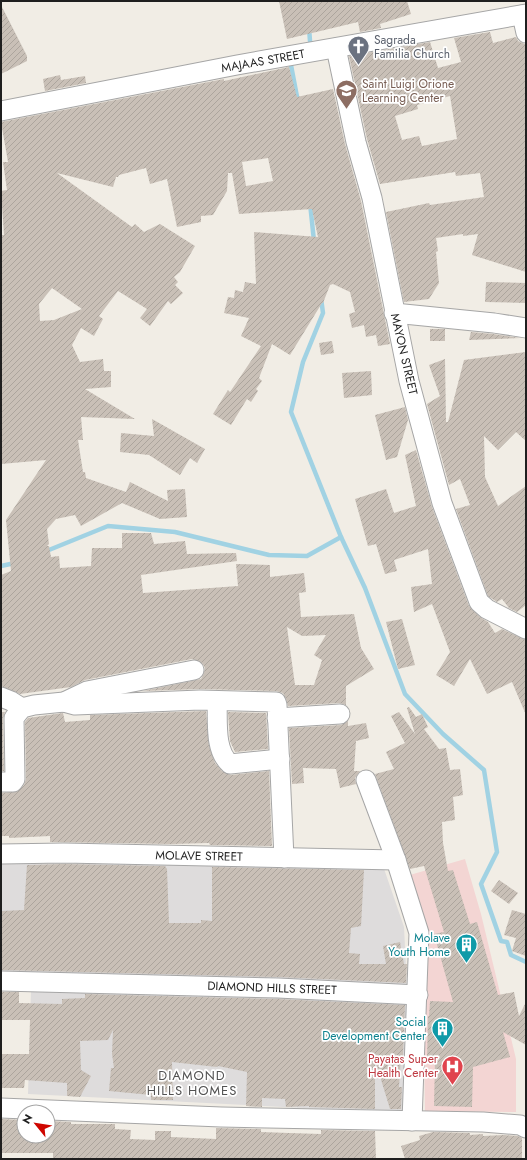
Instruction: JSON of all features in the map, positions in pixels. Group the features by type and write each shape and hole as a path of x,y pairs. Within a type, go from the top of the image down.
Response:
{"street":[{"name":"MAJAAS STREET","path":"1,111 230,66 336,48 525,21"},
{"name":"MAYON STREET","path":"336,48 356,142 372,198 409,382 442,503 479,602 487,609 526,629"},
{"path":"394,313 494,323 526,328"},
{"path":"18,713 34,705 64,702 87,691 194,670"},
{"path":"1,697 11,701 18,713 15,779 13,782 1,782"},
{"path":"64,702 75,705 217,701 276,702 284,858"},
{"path":"217,701 220,750 224,758 230,764 280,759"},
{"path":"278,718 340,714"},
{"path":"366,780 396,860 419,933 418,995 412,1121"},
{"name":"MOLAVE STREET","path":"1,854 64,853 396,860"},
{"name":"DIAMOND HILLS STREET","path":"1,981 270,988 418,995"},
{"path":"1,1108 221,1117 483,1122 520,1125 526,1128"}],"shaded area":[{"path":"465,859 481,914 516,1059 516,1112 425,1111 422,910 403,877"},
{"path":"382,863 404,927 407,988 1,980 1,864"},
{"path":"31,991 410,996 402,1113 28,1094"}],"building":[{"path":"279,1 407,1 411,14 380,24 381,28 360,32 358,22 287,39"},
{"path":"1,5 27,56 27,61 1,74"},
{"path":"490,32 493,43 516,37 518,41 525,44 526,47 526,272 472,255 478,234 463,236 463,234 436,238 439,283 429,299 404,302 386,212 429,203 430,205 484,197 480,173 456,176 455,172 380,184 367,139 349,56 430,42 438,68 461,62 454,38","holes":["450,96 457,139 422,146 419,136 402,140 395,116 418,109 417,105"]},
{"path":"289,67 297,97 333,89 345,144 361,201 390,344 378,346 376,335 366,337 364,325 352,328 349,314 355,312 350,292 333,284 330,285 323,303 290,355 272,344 259,378 262,381 256,389 258,391 251,402 247,399 231,425 213,414 228,390 230,392 261,346 241,336 249,318 224,313 228,297 234,298 235,290 243,292 245,282 256,284 254,232 318,237 312,209 239,214 232,173 228,173 227,191 213,215 201,216 201,222 177,227 167,179 150,184 146,168 119,175 116,177 113,187 57,173 132,227 135,224 144,232 160,224 195,246 180,272 174,277 178,282 175,285 183,293 171,304 168,301 150,326 140,318 147,309 118,291 99,316 103,319 94,336 81,328 72,345 80,362 103,359 104,371 111,371 111,387 85,389 135,419 81,417 83,440 78,440 83,472 85,472 86,478 126,492 130,482 168,501 167,490 185,489 187,517 160,519 122,503 81,526 75,515 56,519 47,529 49,544 47,546 49,546 51,557 59,556 60,568 91,566 92,548 122,548 122,533 151,533 154,544 185,541 187,554 236,553 237,561 141,575 143,593 238,586 236,564 270,565 270,577 304,573 306,592 299,593 301,617 354,614 361,648 374,669 346,686 346,705 339,703 288,706 283,693 276,691 200,689 143,691 201,679 205,668 202,663 192,659 85,680 71,687 20,694 1,686 1,575 11,571 6,520 46,460 1,464 1,235 4,235 1,191 7,190 3,162 8,162 1,122 224,79 224,81","holes":["268,158 273,181 246,186 242,162","52,288 82,309 54,320 40,321 39,304","287,627 302,636 326,635 314,655 322,660 314,685 295,685"]},
{"path":"60,75 61,80 85,76 86,83 45,91 43,79"},
{"path":"486,282 526,283 526,303 485,302"},
{"path":"430,329 445,329 445,341 430,341"},
{"path":"471,332 493,334 520,338 469,340"},
{"path":"332,341 334,353 321,355 319,343"},
{"path":"526,352 526,441 516,432 498,450 484,436 485,477 498,506 526,486 526,605 517,612 509,608 502,599 497,602 488,596 456,509 470,505 460,479 449,485 427,404 440,396 429,365 445,359 446,422 448,422 464,360"},
{"path":"371,371 372,395 344,398 342,373"},
{"path":"405,407 408,420 397,457 386,460 375,415"},
{"path":"152,419 205,449 197,463 190,458 180,475 149,455 120,452 121,433 154,436"},
{"path":"416,450 432,507 469,606 480,617 488,622 495,633 502,629 526,640 526,715 512,682 487,694 470,659 454,686 436,675 450,652 432,604 414,612 411,587 432,584 428,549 394,560 397,571 385,574 376,544 368,546 355,499 386,489 394,513 416,506 405,455"},
{"path":"402,619 415,665 398,669 386,622"},
{"path":"409,707 416,717 422,714 428,727 424,729 439,749 446,748 450,770 460,769 463,795 453,797 455,820 442,822 443,843 448,871 453,870 470,924 477,922 498,995 514,992 519,1016 526,1002 526,1045 503,1032 510,1057 473,1067 472,1107 434,1106 435,1060 427,1060 428,1016 430,1001 453,1002 434,934 444,932 424,866 410,869 375,774 394,769 386,752 405,743 391,716 399,712 415,734 407,708"},
{"path":"206,711 209,746 215,763 222,771 231,775 269,771 272,846 210,845 209,843 171,844 50,842 50,836 9,838 9,836 1,836 1,793 18,791 24,785 26,779 25,722 28,718 63,713 65,722 90,720 90,715"},
{"path":"1,712 5,712 3,718 4,771 1,771"},
{"path":"228,712 266,713 268,749 235,752 230,741"},
{"path":"348,721 348,726 366,723 369,738 356,741 354,771 360,771 355,778 356,784 340,788 336,769 303,768 304,783 292,784 289,728 341,725"},
{"path":"64,864 165,866 167,869 169,923 201,923 201,920 212,921 212,867 364,870 361,926 351,928 349,953 360,954 359,964 386,964 383,946 400,942 404,964 407,964 406,983 278,977 1,970 1,911 24,910 27,865"},
{"path":"499,880 518,893 509,904 491,891"},
{"path":"512,910 526,914 526,956 512,951 516,938 504,935"},
{"path":"1,992 19,992 19,1003 62,1004 62,999 85,998 85,994 278,999 405,1005 403,1057 401,1056 399,1087 402,1087 401,1109 390,1109 375,1060 375,1109 309,1106 286,1107 285,1099 262,1098 262,1107 246,1106 247,1072 218,1066 172,1062 173,1100 151,1100 151,1095 109,1091 111,1068 114,1068 112,1054 113,1030 108,1040 80,1041 81,1070 91,1076 80,1097 67,1096 67,1083 25,1080 24,1088 1,1088 1,1054 29,1054 30,1020 1,1020"},
{"path":"1,1119 16,1120 16,1144 56,1144 56,1121 71,1122 71,1124 115,1124 115,1129 131,1130 130,1139 155,1140 155,1131 171,1131 171,1137 216,1139 216,1128 261,1129 261,1132 321,1134 321,1130 375,1131 376,1159 53,1159 53,1153 1,1153"},
{"path":"433,1132 470,1133 470,1135 483,1134 483,1136 518,1136 522,1138 522,1159 405,1159 401,1146 420,1140 419,1136"}],"waterway":[{"path":"309,28 310,41"},
{"path":"290,60 298,102"},
{"path":"310,203 314,241"},
{"path":"321,298 323,313 303,362 291,412 341,537"},
{"path":"44,552 108,526 175,532 269,555 307,556 341,537 365,588 405,694 443,734 484,770 497,852 481,884 501,941 507,942 511,955 526,962"},
{"path":"1,566 15,563"}],"place":[{"name":"Sagrada Familia Church","path":"358,66"},
{"name":"Saint Luigi Orione Learning Center","path":"347,110"},
{"name":"Molave Youth Home","path":"466,964"},
{"name":"Social Development Center","path":"442,1048"},
{"name":"Payatas Super Health Center","path":"453,1086"}],"district":[{"name":"DIAMOND HILLS HOMES","path":"192,1082"}]}
